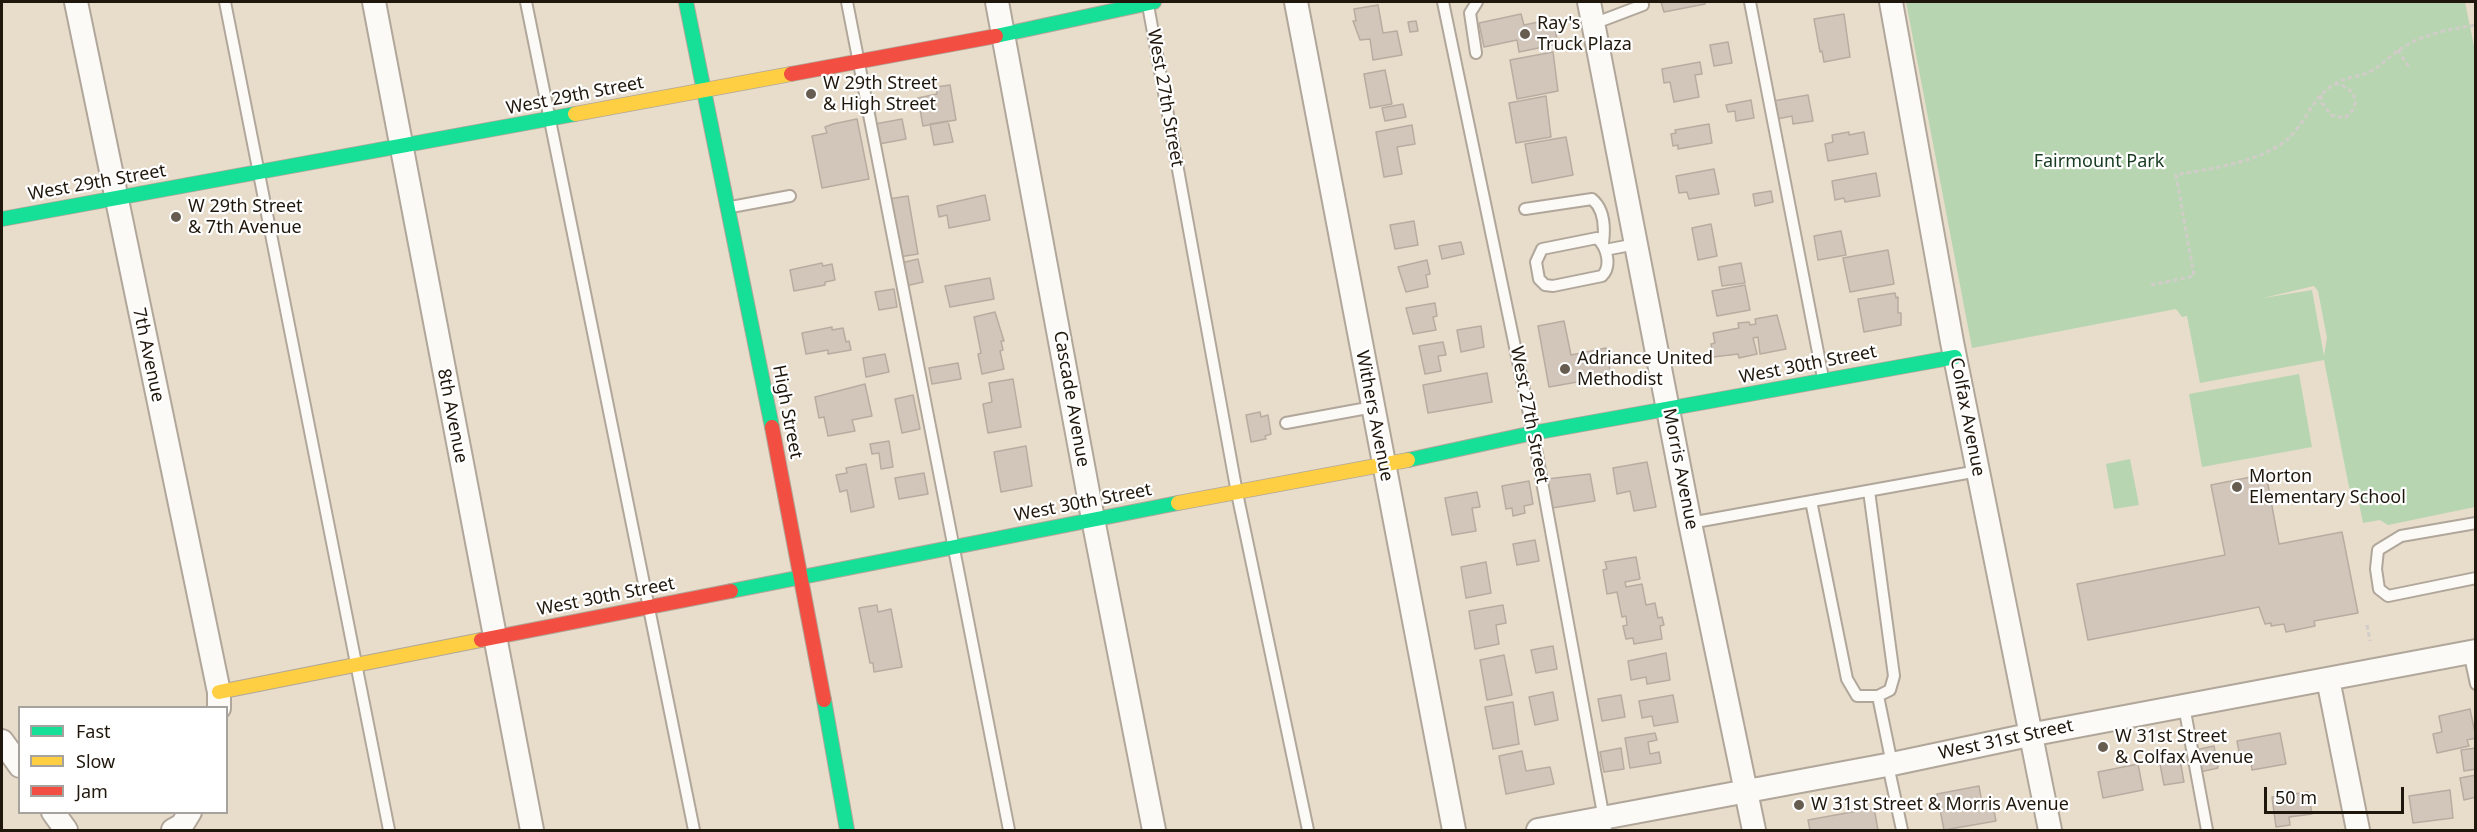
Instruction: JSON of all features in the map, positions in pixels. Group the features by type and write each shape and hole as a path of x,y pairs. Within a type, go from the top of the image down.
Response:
{"street":[{"name":"7th Avenue","path":"76,2 219,700"},
{"name":"8th Avenue","path":"374,2 532,831"},
{"name":"High Street","path":"686,2 802,577 847,831"},
{"name":"Cascade Avenue","path":"997,2 1093,519 1154,831"},
{"name":"West 29th Street","path":"2,219 1004,35 1149,2"},
{"name":"Withers Avenue","path":"1296,2 1454,831"},
{"name":"Morris Avenue","path":"1589,2 1690,523 1754,831"},
{"name":"Colfax Avenue","path":"1892,2 1955,357 2050,831"},
{"name":"West 30th Street","path":"219,700 357,665 1093,519 1384,465 1533,433 1955,357"},
{"name":"West 31st Street","path":"1538,831 1604,824 1746,791 2472,652"},
{"path":"2328,679 2358,831"},
{"path":"2,741 18,763"},
{"path":"54,814 66,831"},
{"path":"173,831 182,825 189,814"}],"lane":[{"path":"225,2 389,831"},
{"path":"526,2 694,831"},
{"path":"847,2 1009,831"},
{"name":"West 27th Street","path":"1149,2 1237,493 1308,831"},
{"name":"West 27th Street","path":"1443,2 1533,433 1604,824"},
{"path":"1476,53 1470,13 1477,2"},
{"path":"1593,24 1643,5 1642,2"},
{"path":"1750,2 1824,381"},
{"path":"727,207 790,196"},
{"path":"1525,209 1592,199 1597,203 1602,216 1607,271 1602,276 1553,286 1545,285 1539,279 1536,262 1542,249 1597,238 1604,247"},
{"path":"1604,247 1636,244"},
{"path":"1286,423 1373,407"},
{"path":"1690,523 1978,471"},
{"path":"1811,501 1847,679 1857,696 1878,696 1890,690 1894,676 1869,491"},
{"path":"2475,522 2401,536 2378,550 2376,569 2379,589 2388,596 2475,578"},
{"path":"2472,652 2475,684"},
{"path":"1878,696 1902,831"},
{"path":"2184,706 2207,831"}],"path":[{"path":"2151,285 2194,276 2176,175 2245,161 2275,147 2292,135 2321,95 2333,84 2344,78 2372,71 2398,50 2431,34 2475,25"},
{"path":"2398,50 2409,67"},
{"path":"2321,95 2322,103 2331,115 2344,118 2351,114 2356,106 2355,95 2350,88 2333,84"},
{"path":"2367,625 2370,641"}],"green space":[{"name":"Fairmount Park","path":"1906,2 2465,2 2476,56 2475,507 2388,525 2380,520 2363,523 2358,498 2349,487 2324,360 2200,383 2187,316 2182,317 2176,309 1972,348","holes":["2314,286 2318,291 2327,338 2324,356 2312,290 2263,298"]},
{"path":"2299,374 2312,447 2202,467 2189,394"},
{"path":"2130,459 2139,505 2114,509 2106,464"}],"building":[{"path":"1661,2 1705,2 1705,4 1664,12"},
{"path":"1378,5 1383,33 1397,31 1402,55 1373,60 1370,39 1360,40 1353,21 1356,21 1354,9"},
{"path":"1521,14 1524,25 1553,19 1558,44 1519,52 1517,40 1484,47 1479,23"},
{"path":"1844,14 1850,57 1824,62 1814,19"},
{"path":"1416,21 1418,31 1410,32 1408,22"},
{"path":"1728,42 1732,63 1714,66 1710,45"},
{"path":"1553,52 1558,91 1517,99 1510,60"},
{"path":"1700,62 1702,74 1695,75 1699,97 1674,102 1670,82 1664,83 1662,69"},
{"path":"1385,70 1392,104 1370,108 1364,74"},
{"path":"950,85 956,120 923,126 918,98 937,94 936,87"},
{"path":"1808,95 1813,121 1793,124 1792,116 1777,119 1773,101"},
{"path":"1546,96 1551,137 1516,143 1509,103"},
{"path":"1751,100 1754,118 1736,121 1735,111 1728,112 1726,105"},
{"path":"1403,104 1406,117 1385,121 1382,108"},
{"path":"857,119 869,179 822,188 812,136 827,133 825,127"},
{"path":"902,119 906,139 879,144 875,124"},
{"path":"948,121 953,142 934,145 930,124"},
{"path":"1709,124 1712,143 1678,149 1678,145 1673,146 1671,134 1676,133 1675,130"},
{"path":"1412,125 1415,144 1397,147 1402,174 1384,177 1376,132"},
{"path":"1849,132 1849,135 1864,132 1868,154 1828,161 1825,144 1833,142 1832,135"},
{"path":"1566,137 1573,175 1532,183 1525,144"},
{"path":"1714,169 1719,194 1689,199 1687,192 1679,193 1676,176"},
{"path":"1876,173 1880,196 1845,202 1844,198 1835,200 1832,181"},
{"path":"1771,191 1773,202 1755,206 1753,194"},
{"path":"985,195 990,220 949,228 947,215 939,217 937,206"},
{"path":"908,196 918,254 899,257 889,199"},
{"path":"1414,221 1418,245 1395,249 1390,225"},
{"path":"1711,224 1717,256 1698,260 1692,228"},
{"path":"1841,231 1846,255 1818,260 1814,236"},
{"path":"1461,242 1464,254 1442,259 1439,246"},
{"path":"1888,250 1894,284 1850,292 1843,258"},
{"path":"918,259 923,282 906,286 901,263"},
{"path":"1427,260 1430,274 1426,275 1428,287 1406,292 1398,267"},
{"path":"822,263 823,266 832,264 835,280 825,282 825,285 794,291 790,270"},
{"path":"1741,263 1745,283 1722,286 1719,267"},
{"path":"990,278 994,299 950,307 945,286"},
{"path":"1745,285 1750,310 1717,316 1712,291"},
{"path":"894,289 897,307 879,310 875,292"},
{"path":"1895,293 1896,298 1898,297 1898,313 1901,313 1901,325 1864,332 1858,299"},
{"path":"1435,303 1437,316 1433,317 1436,330 1413,334 1406,308"},
{"path":"995,312 1004,341 1001,341 1003,350 1000,351 1004,369 982,374 978,354 981,353 974,317"},
{"path":"1777,315 1786,349 1760,354 1758,337 1753,338 1757,354 1739,358 1738,354 1713,357 1711,344 1715,343 1713,333 1739,328 1738,323 1756,324 1755,319"},
{"path":"1564,321 1571,355 1606,348 1611,376 1549,387 1538,326"},
{"path":"1481,326 1484,347 1461,352 1457,330"},
{"path":"832,327 832,330 843,328 846,342 849,341 851,350 828,354 828,350 806,354 802,333"},
{"path":"1443,342 1446,355 1438,356 1441,371 1425,374 1419,346"},
{"path":"885,354 889,372 866,377 863,358"},
{"path":"958,363 961,379 932,384 929,368"},
{"path":"1487,373 1492,402 1428,413 1423,385"},
{"path":"1013,379 1021,427 988,433 983,404 992,402 989,383"},
{"path":"865,384 872,416 852,420 855,431 828,436 824,417 819,418 815,397"},
{"path":"913,395 920,429 902,433 895,399"},
{"path":"1260,412 1261,417 1268,415 1271,434 1265,436 1266,439 1251,442 1246,415"},
{"path":"889,441 893,467 881,469 879,453 872,454 870,444"},
{"path":"1026,446 1032,486 1001,492 994,452"},
{"path":"1647,462 1656,507 1634,511 1630,491 1617,494 1613,468"},
{"path":"866,464 874,507 851,512 847,490 840,492 836,475 847,473 846,468"},
{"path":"924,473 928,494 899,499 895,478"},
{"path":"1590,474 1595,501 1552,508 1547,479"},
{"name":"Morton Elementary School","path":"2266,474 2279,544 2342,532 2358,613 2314,621 2315,626 2286,632 2284,624 2271,626 2271,623 2265,624 2259,607 2088,640 2077,584 2225,555 2211,485"},
{"path":"1529,481 1533,504 1524,506 1525,513 1513,516 1512,508 1506,509 1502,486"},
{"path":"1477,492 1480,507 1472,508 1476,531 1452,535 1445,498"},
{"path":"1535,540 1539,561 1517,565 1513,544"},
{"path":"1636,557 1640,579 1625,582 1626,587 1642,584 1646,605 1655,603 1658,618 1662,617 1664,625 1660,626 1662,639 1634,644 1633,638 1626,639 1623,626 1627,625 1626,616 1622,617 1617,592 1607,594 1603,570 1607,569 1605,562"},
{"path":"1486,562 1491,593 1466,598 1461,567"},
{"path":"877,605 878,612 891,609 902,667 874,672 873,663 870,663 859,608"},
{"path":"1503,605 1506,623 1496,625 1499,644 1475,649 1469,611"},
{"path":"1553,646 1557,669 1536,673 1531,650"},
{"path":"1666,653 1670,680 1647,684 1646,677 1631,680 1628,661"},
{"path":"1504,655 1512,695 1487,700 1480,660"},
{"path":"1553,692 1558,720 1535,725 1529,697"},
{"path":"1621,695 1625,717 1602,721 1598,699"},
{"path":"1673,695 1678,722 1654,726 1652,716 1642,718 1639,701"},
{"path":"1513,702 1519,744 1493,749 1485,707"},
{"path":"2470,709 2476,738 2467,740 2469,746 2437,753 2433,734 2442,732 2439,716"},
{"path":"1655,733 1657,740 1648,742 1650,754 1659,752 1661,763 1630,768 1625,738"},
{"path":"2280,733 2286,764 2252,770 2251,761 2241,762 2237,741"},
{"path":"2214,746 2218,768 2200,772 2195,750"},
{"path":"1621,748 1624,769 1604,772 1600,752"},
{"path":"2476,748 2476,769 2464,771 2461,750"},
{"path":"1522,751 1526,771 1550,767 1554,784 1506,794 1499,756"},
{"path":"2180,760 2184,782 2164,785 2160,764"},
{"path":"2138,764 2143,790 2103,798 2098,772"},
{"path":"2476,775 2476,797 2464,800 2460,778"},
{"path":"1979,786 1982,803 1992,801 1996,821 1944,830 1937,794"},
{"path":"2450,790 2453,818 2413,823 2409,796"},
{"path":"2308,792 2312,814 2289,817 2290,825 2276,827 2272,797"},
{"path":"1874,808 1878,830 1810,830 1808,820"}],"traffic: fast":[{"path":"686,2 772,427"},
{"path":"996,36 1154,2"},
{"path":"2,219 575,114"},
{"path":"1408,460 1533,433 1955,357"},
{"path":"731,591 1178,503"},
{"path":"824,700 847,830"}],"traffic: slow":[{"path":"575,114 791,74"},
{"path":"1178,503 1408,460"},
{"path":"219,692 481,640"}],"traffic: jam":[{"path":"791,74 996,36"},
{"path":"772,427 824,700"},
{"path":"481,640 731,591"}],"place":[{"name":"Ray's Truck Plaza","path":"1525,34"},
{"name":"W 29th Street & High Street","path":"811,94"},
{"name":"W 29th Street & 7th Avenue","path":"176,217"},
{"name":"Adriance United Methodist","path":"1565,369"},
{"name":"Morton Elementary School","path":"2237,487"},
{"name":"W 31st Street & Colfax Avenue","path":"2103,747"},
{"name":"W 31st Street & Morris Avenue","path":"1799,805"}]}
